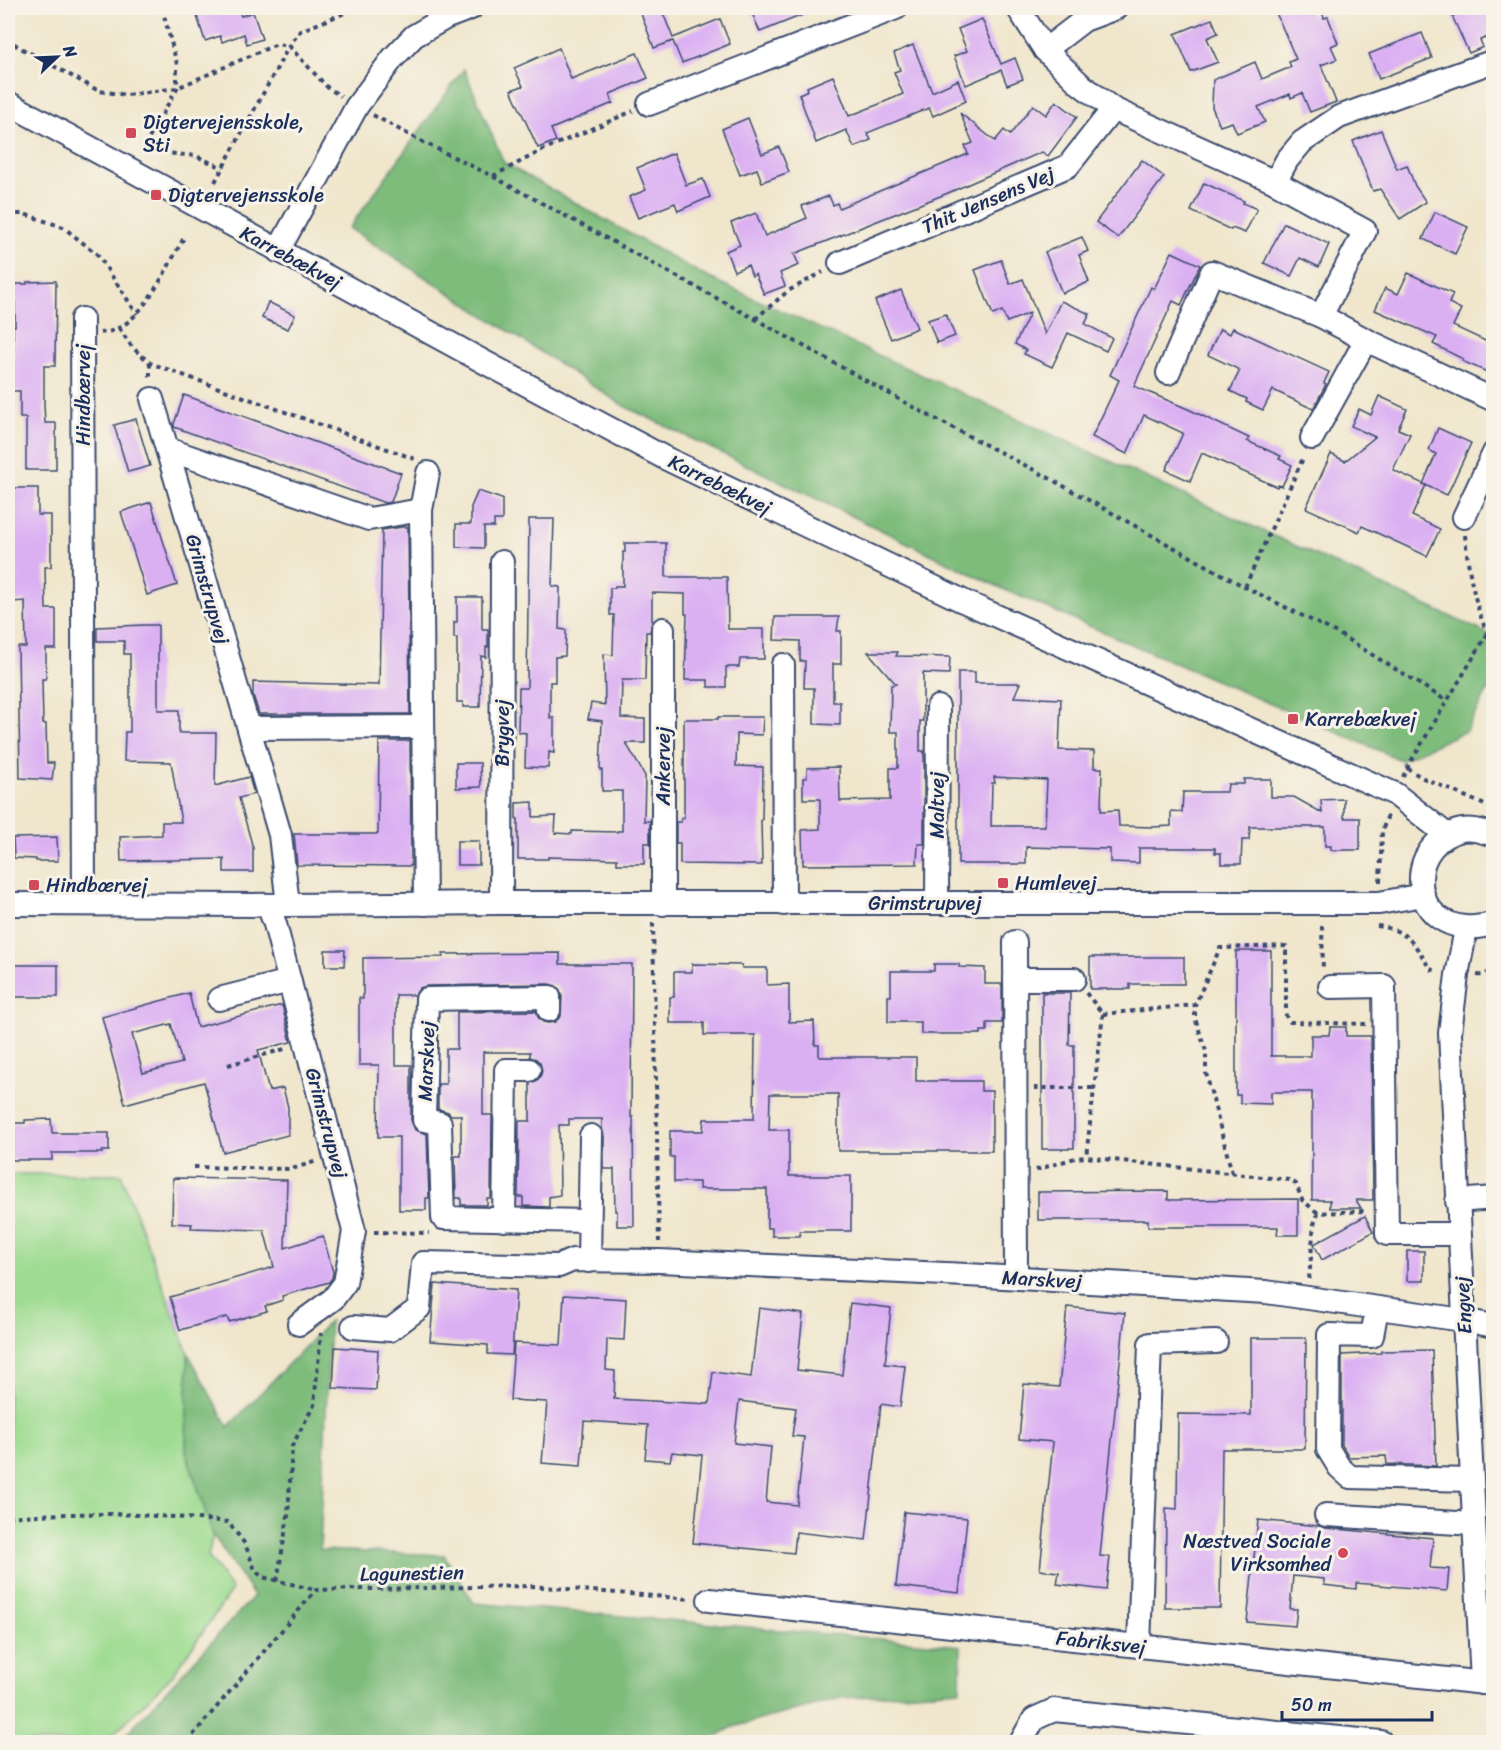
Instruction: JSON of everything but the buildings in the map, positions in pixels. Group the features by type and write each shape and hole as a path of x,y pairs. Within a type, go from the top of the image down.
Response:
{"street":[{"path":"278,251 357,106 393,58 414,36 447,17 471,8"},
{"path":"650,104 896,8"},
{"path":"1018,8 1044,50 1080,84 1113,109 1275,182 1365,231 1321,316"},
{"path":"1044,50 1084,20 1116,8"},
{"path":"1275,182 1287,160 1302,142 1339,117 1494,61"},
{"name":"Karrebækvej","path":"8,103 278,251 665,458 963,601 1395,794 1447,835"},
{"name":"Thit Jensens Vej","path":"840,262 1068,166 1113,109"},
{"path":"1168,373 1212,272 1321,316 1366,340 1494,400"},
{"name":"Hindbærvej","path":"82,328 84,904"},
{"path":"1312,438 1366,340"},
{"name":"Grimstrupvej","path":"152,399 280,835 278,905 275,924 354,1231 345,1283 333,1299 299,1324"},
{"path":"167,449 369,519 421,510"},
{"path":"1464,517 1494,453"},
{"path":"425,904 421,510 428,473"},
{"name":"Brygvej","path":"501,903 502,562"},
{"name":"Ankervej","path":"659,904 663,629"},
{"path":"783,665 784,903"},
{"name":"Maltvej","path":"937,903 938,707"},
{"path":"249,728 423,727"},
{"path":"1494,835 1479,830 1463,830 1447,835 1427,854 1420,881 1423,895 1430,908 1439,918 1452,926 1466,929 1480,928 1494,923"},
{"name":"Grimstrupvej","path":"8,904 1379,903 1423,895"},
{"name":"Engvej","path":"1466,929 1456,975 1450,1033 1474,1524 1488,1683"},
{"path":"1015,942 1016,1277"},
{"path":"1015,979 1074,979"},
{"path":"219,999 290,981"},
{"path":"1330,987 1384,986 1387,1234 1459,1234"},
{"name":"Marskvej","path":"549,1010 549,997 428,999 424,1120 440,1123 443,1218 589,1221"},
{"path":"504,1220 506,1070 529,1070"},
{"path":"581,1261 589,1221 591,1136"},
{"path":"1457,1201 1494,1198"},
{"name":"Marskvej","path":"353,1327 390,1330 419,1308 423,1263 559,1266 581,1261 659,1261 1016,1277 1266,1292 1494,1326"},
{"path":"1377,1308 1372,1336 1329,1335 1328,1449 1339,1467 1350,1477 1472,1480"},
{"path":"1139,1646 1150,1344 1216,1342"},
{"path":"1326,1515 1474,1524"},
{"name":"Fabriksvej","path":"709,1600 1488,1683"},
{"path":"1021,1743 1034,1719 1054,1710 1381,1743"}],"path":[{"path":"162,8 177,64 177,88 147,142 166,153 196,156 223,168"},
{"path":"215,182 289,46 300,31 357,8"},
{"path":"8,37 17,46 99,91 127,95 177,88 277,44 289,46 328,88 357,106 492,176 924,413 1040,473 1245,587 1337,633 1447,701"},
{"path":"492,176 545,149 650,104"},
{"path":"8,214 24,214 63,227 98,255 137,314"},
{"path":"82,328 116,330 137,314 153,294 185,236"},
{"path":"755,319 788,291 840,262"},
{"path":"119,328 132,347 150,363 429,464 428,473"},
{"path":"1245,587 1312,438"},
{"path":"1464,517 1467,554 1477,609 1487,633"},
{"path":"1379,903 1382,831 1395,794 1407,768 1494,623"},
{"path":"1407,768 1420,777 1494,809"},
{"path":"659,904 653,923 659,1261"},
{"path":"1322,926 1323,977 1330,987"},
{"path":"1233,1173 1206,1073 1206,1051 1195,1018 1195,1005 1220,948 1286,946 1286,1016 1292,1023 1385,1024"},
{"path":"1086,1156 1103,1014 1195,1005"},
{"path":"228,1065 306,1044"},
{"path":"1015,1088 1095,1088"},
{"path":"194,1167 292,1169 335,1155"},
{"path":"1016,1177 1086,1156 1290,1179 1296,1184 1302,1200 1318,1213 1387,1210"},
{"path":"1307,1298 1314,1224 1318,1213"},
{"path":"278,1581 288,1516 292,1446 314,1405 324,1305"},
{"name":"Lagunestien","path":"8,1517 97,1514 174,1516 228,1522 245,1544 255,1570 262,1577 316,1590 531,1586 709,1600"},
{"path":"187,1743 316,1590"}],"green space":[{"path":"464,69 504,163 705,276 1493,636 1493,680 1466,731 1401,760 1003,589 624,406 349,228"},
{"path":"8,1174 121,1174 188,1353 186,1452 213,1535 208,1556 232,1590 172,1676 105,1742 8,1742"},
{"path":"330,1321 320,1550 444,1555 474,1603 961,1646 960,1690 841,1698 733,1727 706,1742 119,1742 254,1596 213,1535 186,1452 188,1353 228,1427"}],"place":[{"name":"Digtervejensskole, Sti","path":"131,133"},
{"name":"Digtervejensskole","path":"156,195"},
{"name":"Karrebækvej","path":"1293,719"},
{"name":"Humlevej","path":"1003,883"},
{"name":"Hindbærvej","path":"34,885"},
{"name":"Næstved Sociale Virksomhed","path":"1343,1553"}]}
